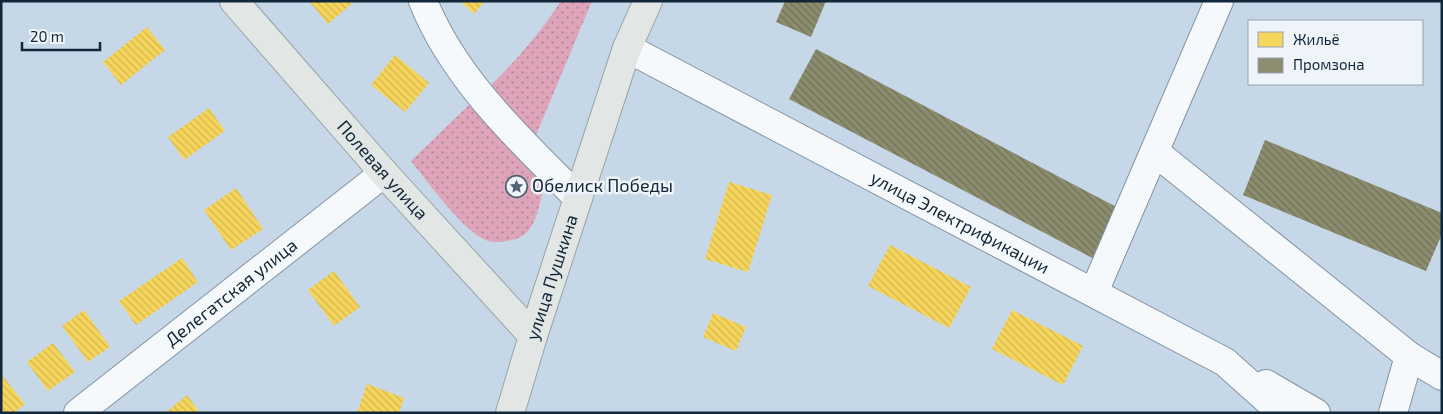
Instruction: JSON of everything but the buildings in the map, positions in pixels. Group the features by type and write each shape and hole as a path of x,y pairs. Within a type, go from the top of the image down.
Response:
{"main road":[{"name":"Полевая улица","path":"234,1 384,173 533,336"},
{"name":"улица Пушкина","path":"510,413 533,336 627,48 648,1"}],"street":[{"path":"422,1 445,46 477,91 514,135 578,198"},
{"path":"1094,292 1219,1"},
{"name":"улица Электрификации","path":"627,48 1225,362 1282,413"},
{"path":"1154,152 1408,356 1442,376"},
{"name":"Делегатская улица","path":"78,413 384,173"},
{"path":"1393,413 1408,356"},
{"path":"1225,362 1316,413"}],"shaded area":[{"path":"561,1 592,1 534,140 488,88 527,46"},
{"path":"472,102 545,180 535,220 526,233 516,239 494,242 478,236 457,218 411,161"}],"place":[{"name":"Обелиск Победы","path":"516,186"}]}
